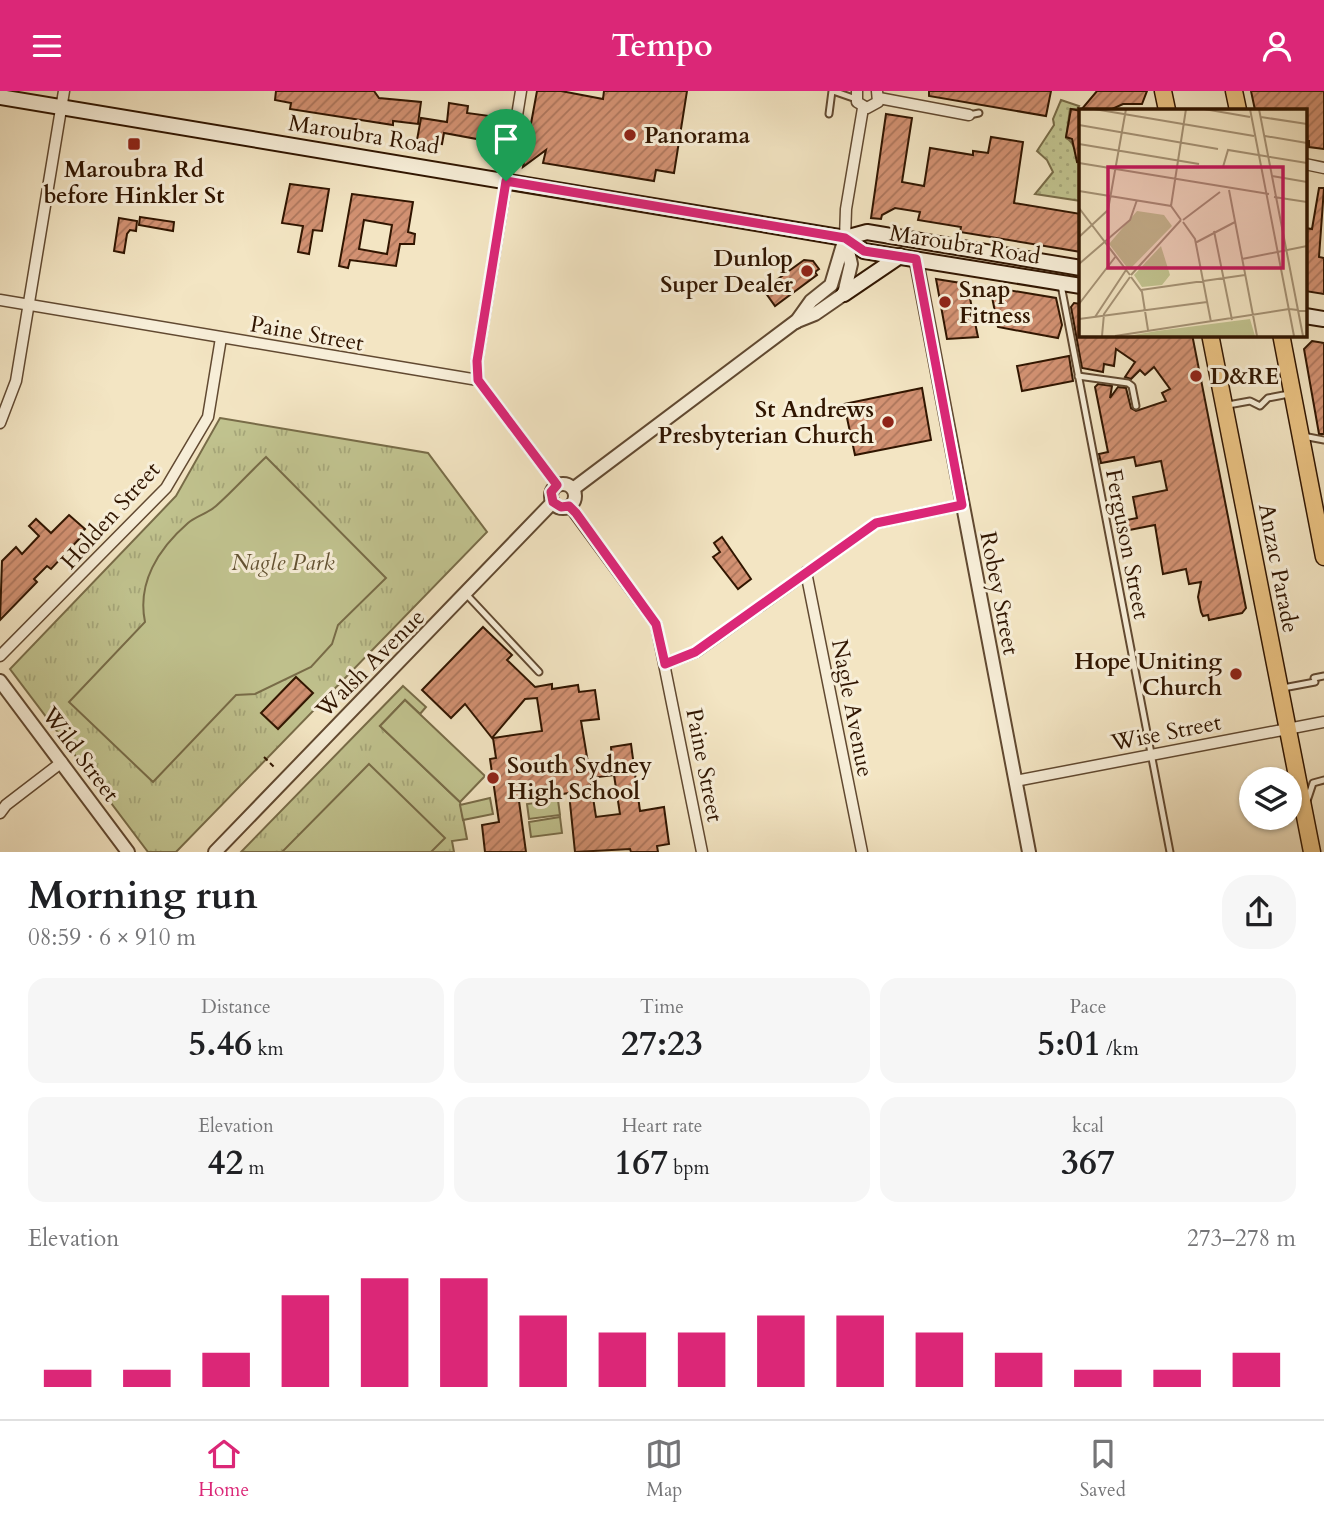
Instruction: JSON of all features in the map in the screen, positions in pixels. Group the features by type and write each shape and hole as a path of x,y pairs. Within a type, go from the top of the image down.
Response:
{"main road":[{"path":"1163,91 1167,109"},
{"path":"1234,91 1238,109"},
{"name":"Maroubra Road","path":"0,97 845,238 867,232 1079,268"},
{"name":"Maroubra Road","path":"845,238 864,251 1079,286"},
{"path":"844,294 900,257"},
{"path":"1306,316 1324,319"},
{"name":"Anzac Parade","path":"1210,336 1312,852"},
{"name":"Anzac Parade","path":"1281,336 1324,557"}],"street":[{"path":"0,423 16,381 64,91"},
{"path":"521,91 477,361 478,380 557,485"},
{"path":"573,489 796,322 815,314 844,294 850,264 845,238 846,209 863,108 857,95"},
{"path":"863,108 873,107 878,95 974,114"},
{"path":"1306,164 1324,168"},
{"path":"796,322 811,301 831,285 845,238"},
{"name":"Robey Street","path":"916,259 1029,852"},
{"name":"Paine Street","path":"0,300 478,380"},
{"name":"Holden Street","path":"0,656 166,488 208,417 221,338"},
{"path":"567,484 573,489 575,496 569,506 561,507 553,502 551,492 557,485 567,484"},
{"name":"Walsh Avenue","path":"215,852 553,502"},
{"path":"665,664 695,652 876,523 962,505"},
{"name":"Paine Street","path":"569,506 651,616 660,636 702,852"},
{"name":"Nagle Avenue","path":"806,572 862,852"},
{"name":"Wild Street","path":"0,681 128,852"},
{"name":"Wise Street","path":"1015,781 1324,722"},
{"path":"0,813 62,762"}],"lane":[{"path":"829,114 833,91 857,95"},
{"name":"Ferguson Street","path":"1060,282 1170,852"},
{"path":"1078,376 1128,383 1132,386 1136,406"},
{"path":"1224,405 1250,401 1260,406 1268,398 1292,393"},
{"path":"1300,436 1324,440"},
{"path":"466,594 539,672"},
{"path":"1279,688 1324,676"},
{"path":"1304,807 1313,783 1324,780"}],"path":[{"path":"264,757 275,768"}],"green space":[{"path":"1061,100 1079,106 1077,109 1070,109 1066,138 1075,148 1077,157 1079,201 1035,194 1053,172 1047,160 1037,151 1054,125 1053,119"},
{"name":"Nagle Park","path":"220,418 428,453 487,532 176,852 148,852 10,669 176,496"},
{"path":"266,457 386,578 338,625 332,644 311,667 255,694 236,695 153,782 69,702 145,622 144,594 147,580 159,555 177,533 216,506"},
{"path":"403,686 426,707 420,714 405,700 380,726 460,802 467,839 452,841 454,852 241,852"},
{"path":"405,700 485,776 460,802 380,726"},
{"path":"369,764 445,838 431,852 282,852"},
{"path":"490,798 493,814 463,820 460,805"},
{"path":"558,800 560,815 529,819 527,804"},
{"path":"560,817 562,833 531,837 529,822"}],"building":[{"path":"276,91 374,91 379,98 421,102 418,124 393,121 393,125 290,109 291,103 275,100"},
{"path":"537,91 561,91 603,99 604,91 687,91 674,173 656,170 654,181 543,163 546,150 523,167"},
{"path":"929,91 1051,91 1046,116 929,96"},
{"path":"1097,91 1147,91 1142,104 1123,104 1112,109 1082,109"},
{"path":"1251,91 1324,91 1324,149 1309,147 1309,141 1306,141 1306,109 1255,109"},
{"path":"449,103 468,106 467,113 497,117 493,142 444,133 442,144 417,140 421,118 447,122"},
{"path":"1071,109 1079,111 1079,162 1072,139 1066,137"},
{"path":"886,114 912,118 902,182 924,186 930,148 973,155 973,151 988,153 991,137 1023,142 1014,203 1079,214 1079,252 960,232 961,227 918,220 920,212 895,208 882,215 881,219 871,218"},
{"path":"290,184 329,189 322,231 313,230 309,254 298,252 303,226 282,223"},
{"path":"1319,188 1324,188 1319,257 1324,258 1324,294 1306,291 1306,228 1312,229"},
{"path":"352,194 413,202 408,232 415,234 414,244 400,244 396,266 350,260 348,268 339,266","holes":["364,220 392,225 387,254 359,249"]},
{"path":"140,217 174,222 173,231 139,225"},
{"path":"119,218 137,221 136,231 130,230 127,234 124,253 114,251"},
{"path":"804,260 813,261 819,269 815,272 817,275 775,306 760,285 768,279 771,284"},
{"path":"936,279 967,284 978,337 947,339"},
{"path":"990,287 1056,298 1062,325 1058,338 998,327"},
{"path":"1074,303 1079,304 1079,336 1192,336 1246,608 1242,613 1209,620 1208,615 1203,616 1198,597 1201,582 1189,584 1186,569 1163,574 1155,525 1124,531 1122,521 1137,518 1133,497 1167,490 1161,461 1136,466 1134,457 1101,463 1099,454 1108,452 1095,387 1098,384 1112,386 1110,398 1118,387 1126,388 1131,408 1136,411 1166,401 1162,393 1170,389 1154,367 1145,375 1140,370 1131,379 1125,377 1135,362 1116,349 1114,366 1104,364 1103,372 1082,368 1071,307"},
{"path":"1312,341 1324,343 1324,434 1319,434 1304,349"},
{"path":"1069,356 1073,381 1022,391 1017,366"},
{"name":"St Andrews Presbyterian Church","path":"922,388 931,440 855,455 844,404"},
{"path":"69,515 85,529 79,535 81,537 51,569 47,566 34,579 37,582 0,620 2,561 16,547 22,554 39,536 29,526 36,519 51,533"},
{"path":"722,537 751,579 738,589 713,557 720,552 714,543"},
{"path":"483,627 512,655 507,660 535,687 552,684 552,689 578,685 579,692 595,690 599,719 581,721 588,763 612,760 611,747 631,744 640,811 664,807 669,844 657,846 658,852 631,852 630,849 575,852 569,793 519,801 526,852 485,852 482,825 499,822 490,759 496,758 493,738 542,731 537,698 525,699 492,738 465,704 451,718 422,690","holes":["614,775 620,814 596,817 590,778"]},
{"path":"296,677 313,693 278,729 261,713"}],"place":[{"name":"Panorama","path":"630,135"},
{"name":"Maroubra Rd before Hinkler St","path":"134,144"},
{"name":"Dunlop Super Dealer","path":"807,271"},
{"name":"Snap Fitness","path":"945,302"},
{"name":"D&RE","path":"1196,376"},
{"name":"St Andrews Presbyterian Church","path":"888,422"},
{"name":"Hope Uniting Church","path":"1236,674"},
{"name":"South Sydney High School","path":"493,778"}],"route":[{"path":"506,181 845,238 864,251 916,259 962,505 876,523 695,652 665,664 660,636 651,616 576,513 569,506 557,506 553,502 551,492 557,485 478,380 477,361 506,181"}]}
